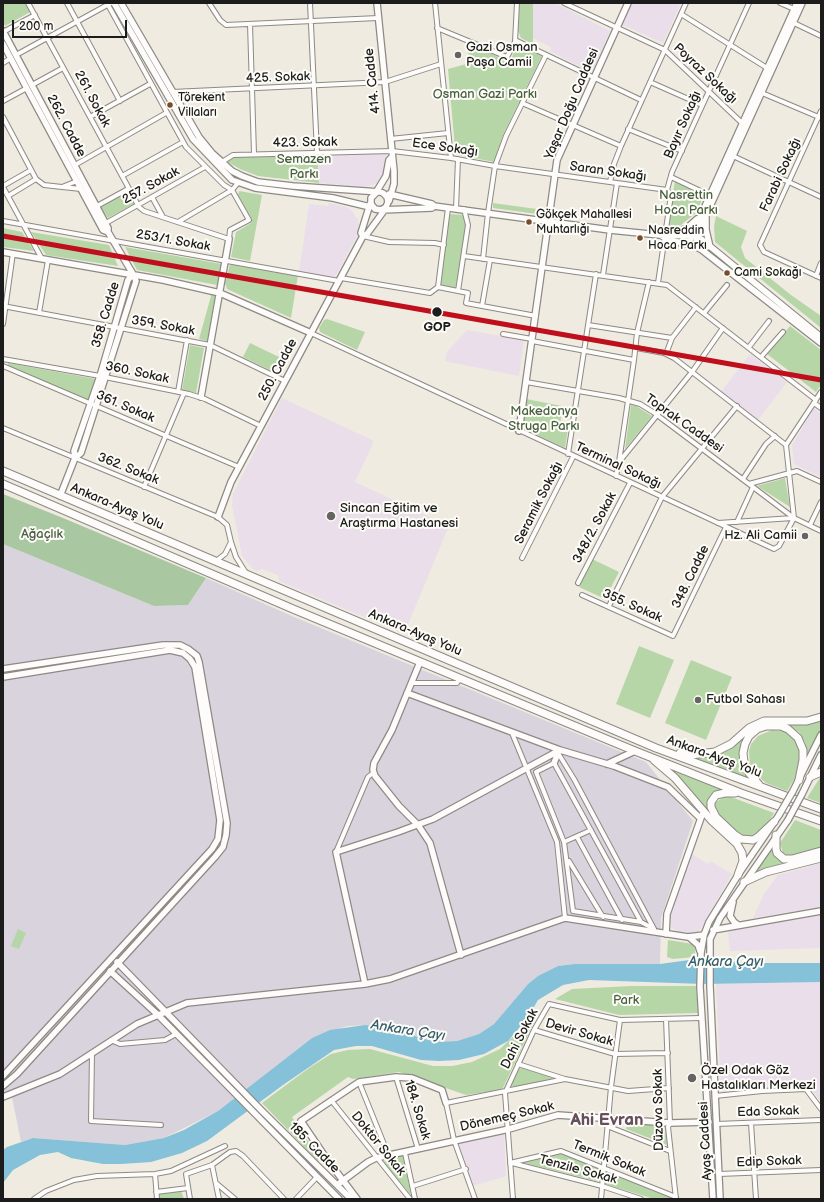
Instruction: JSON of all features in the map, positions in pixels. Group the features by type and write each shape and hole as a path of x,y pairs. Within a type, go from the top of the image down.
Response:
{"highway":[{"name":"Ankara-Ayaş Yolu","path":"3,471 656,748 821,809"},
{"name":"Ankara-Ayaş Yolu","path":"3,484 420,662 636,751 754,797 821,821"},
{"path":"656,748 691,755 704,754 724,748 749,728 764,721 807,721 821,717"},
{"path":"760,786 749,773 744,762 743,753 744,744 749,736 757,729 766,726 781,726 788,729 798,738 803,750 803,760 799,780"},
{"path":"649,756 675,778 703,811 737,844 742,853 743,861 738,875"},
{"path":"810,777 821,772"},
{"path":"754,797 731,792 720,794 713,798 711,802 713,814 736,835 746,840 758,837 776,818"},
{"path":"809,816 821,824"},
{"path":"776,835 777,853 784,859 792,859 821,851"},
{"path":"744,882 766,872 821,858"}],"street":[{"name":"261. Sokak","path":"28,3 138,205"},
{"path":"67,3 120,101"},
{"path":"3,63 110,3"},
{"path":"110,3 150,84 187,149 224,185 232,190 249,220 230,230 226,261 201,398"},
{"path":"110,3 195,142 225,173 238,183 255,188 342,199 370,204 373,207 432,208 434,206"},
{"path":"121,3 199,137 222,162 242,176 258,182 378,193 432,204 434,206 663,236 695,246 821,343"},
{"path":"209,3 224,24 378,18"},
{"path":"310,3 317,153"},
{"name":"414. Cadde","path":"377,3 394,178 391,195 386,207"},
{"path":"435,3 448,133 452,158"},
{"path":"438,28 507,58 515,40 517,3"},
{"name":"Poyraz Sokağı","path":"566,3 664,50 742,123"},
{"name":"Yaşar Doğu Caddesi","path":"519,431 555,174 559,156 628,3"},
{"path":"610,182 613,168 628,129 686,3"},
{"name":"Bayır Sokağı","path":"658,283 671,176 749,3"},
{"path":"780,3 794,9"},
{"path":"688,244 698,217 797,3"},
{"path":"695,246 707,213 802,3"},
{"path":"681,14 767,68"},
{"path":"3,31 35,15"},
{"path":"794,23 821,36"},
{"path":"250,24 254,154"},
{"name":"262. Cadde","path":"3,31 13,57"},
{"path":"515,40 641,100"},
{"name":"262. Cadde","path":"3,44 13,57 30,87 97,206 106,223 112,240 133,274"},
{"path":"483,259 495,166 506,136 546,55"},
{"name":"425. Sokak","path":"172,92 384,82 441,64"},
{"path":"3,101 63,68"},
{"path":"650,82 702,105"},
{"path":"90,117 150,84"},
{"name":"262. Cadde","path":"30,87 103,230 108,232"},
{"path":"762,93 820,117"},
{"path":"522,103 621,146"},
{"name":"Farabi Sokağı","path":"816,276 764,252 760,247 760,242 820,117 821,111"},
{"path":"74,165 166,113"},
{"path":"3,116 36,179 44,185 81,189"},
{"path":"628,129 682,151"},
{"path":"390,139 448,133"},
{"path":"122,176 183,142"},
{"name":"423. Sokak","path":"222,162 232,155 317,153 392,154"},
{"name":"414. Cadde","path":"370,204 378,193 386,176 389,160 392,154"},
{"name":"Ece Sokağı","path":"392,154 452,158 495,166"},
{"path":"733,156 821,197"},
{"path":"456,208 458,159"},
{"name":"Saran Sokağı","path":"495,166 668,191"},
{"name":"257. Sokak","path":"106,223 205,167"},
{"path":"31,170 3,186 23,224 45,259 39,314"},
{"path":"178,222 232,190 242,176"},
{"path":"671,176 709,195"},
{"path":"8,196 36,179"},
{"path":"62,188 77,181"},
{"path":"603,275 617,183"},
{"path":"97,206 128,189"},
{"path":"378,193 387,197 386,207"},
{"path":"152,197 163,217"},
{"name":"250. Cadde","path":"363,236 361,233 370,204"},
{"path":"138,205 144,211 229,239"},
{"name":"250. Cadde","path":"218,517 228,490 239,467 363,236 386,207"},
{"path":"448,208 438,287 468,292 466,303 536,316"},
{"path":"458,291 468,225 464,209"},
{"path":"707,213 706,230 710,247"},
{"path":"663,236 687,228 698,217"},
{"name":"253/1. Sokak","path":"3,220 226,261 430,293 438,287"},
{"path":"672,234 698,238 821,336"},
{"path":"363,236 389,242 435,243 444,245"},
{"path":"3,252 133,274 220,293 311,333"},
{"path":"3,324 4,307 13,254"},
{"path":"464,256 658,283 671,287 704,314 749,347 815,401 821,408"},
{"path":"482,306 490,260"},
{"path":"821,263 816,276 821,278"},
{"name":"358. Cadde","path":"60,496 75,458 81,453 97,406 136,281 133,274 128,280 100,376 74,451 75,458"},
{"path":"568,454 596,274"},
{"path":"616,476 629,400 637,333 649,282"},
{"path":"704,314 727,284"},
{"name":"359. Sokak","path":"4,307 210,344 285,381"},
{"path":"666,354 672,338 696,307"},
{"path":"749,347 770,321"},
{"path":"588,324 672,338"},
{"path":"619,462 692,372 723,328"},
{"path":"761,357 783,332"},
{"name":"Terminal Sokağı","path":"311,333 630,483 777,549 794,518"},
{"path":"502,334 634,360"},
{"path":"178,392 187,340"},
{"path":"636,348 666,354 692,372 786,445"},
{"name":"360. Sokak","path":"3,360 100,376 184,393 201,398 261,426"},
{"name":"361. Sokak","path":"3,366 239,467"},
{"name":"Toprak Caddesi","path":"526,382 629,400 643,405 794,518"},
{"path":"794,518 786,445 821,392"},
{"path":"144,487 184,393"},
{"path":"609,606 662,497 736,406"},
{"name":"362. Sokak","path":"3,428 218,517"},
{"path":"743,479 766,444 775,436"},
{"name":"Seramik Sokağı","path":"522,558 574,457"},
{"path":"737,522 751,486 789,472 801,472 821,482"},
{"name":"348/2. Sokak","path":"578,583 630,483"},
{"path":"810,525 821,502"},
{"path":"218,517 227,525 236,557 247,575"},
{"path":"718,523 794,518 821,531"},
{"name":"348. Cadde","path":"673,636 726,527"},
{"path":"216,562 225,554 231,542"},
{"name":"355. Sokak","path":"582,595 673,636"},
{"path":"3,669 163,644 180,645 188,649 197,656 199,662 227,823 226,835 222,847 215,857 117,962 17,1074 3,1086"},
{"path":"3,677 170,650 184,653 195,667 220,820 218,839 212,849 3,1076"},
{"path":"420,662 392,730 374,763 374,773 399,806 418,825 433,850 461,955"},
{"path":"411,683 457,684 460,678"},
{"path":"407,693 559,752 607,764 668,787 700,818"},
{"path":"512,733 557,842 565,918"},
{"name":"Ayaş Caddesi","path":"713,1199 701,1018 700,953 704,935 709,922 738,875 793,791 821,735"},
{"path":"607,764 636,751"},
{"path":"559,752 554,763 536,772 564,842 568,859 573,911 641,922 655,931"},
{"path":"336,852 418,825 559,752"},
{"path":"559,752 655,931"},
{"path":"713,930 776,835 788,820 821,755"},
{"path":"554,763 641,922"},
{"path":"365,984 336,852 368,777 374,773"},
{"path":"666,934 668,914 703,811"},
{"path":"564,842 591,830"},
{"path":"577,837 622,920"},
{"path":"568,859 604,917"},
{"path":"736,894 730,916 738,925"},
{"path":"713,930 821,911"},
{"path":"3,1097 60,1074 111,1040 157,1014 187,1002 365,984 390,979 565,918 688,937 704,935"},
{"name":"Ayaş Caddesi","path":"713,930 710,939 709,954 720,1199"},
{"path":"688,937 698,945 700,953"},
{"path":"117,962 238,1087 260,1113"},
{"path":"110,971 157,1014 233,1091 260,1113"},
{"name":"Dahi Sokak","path":"505,1093 534,1030 549,1004 620,1020 701,1018"},
{"name":"Düzova Sokak","path":"666,1019 670,1123 668,1127 676,1198"},
{"path":"600,1199 610,1088 620,1020"},
{"name":"Devir Sokak","path":"534,1030 615,1054 668,1052"},
{"path":"111,1040 120,1044 165,1040 176,1034"},
{"path":"92,1053 91,1121 161,1125"},
{"path":"518,1064 565,1080 610,1088 628,1090 669,1088"},
{"path":"357,1199 342,1181 301,1121 330,1100 359,1082 396,1077 412,1078 442,1090 454,1140 476,1199"},
{"name":"184. Sokak","path":"396,1077 418,1148"},
{"path":"446,1103 505,1093 565,1080"},
{"path":"359,1082 388,1154"},
{"path":"715,1096 806,1088 821,1109"},
{"path":"505,1093 509,1129 513,1199"},
{"name":"Doktor Sokak","path":"330,1100 410,1199"},
{"name":"185. Cadde","path":"260,1113 317,1177 339,1199"},
{"name":"185. Cadde","path":"260,1113 351,1199"},
{"name":"Dönemeç Sokak","path":"337,1185 376,1158 388,1154 406,1153 418,1148 509,1129 558,1115 607,1120 670,1123 709,1122"},
{"name":"Eda Sokak","path":"716,1124 751,1124 821,1120"},
{"path":"751,1124 756,1199"},
{"path":"607,1126 670,1151"},
{"path":"34,1199 46,1191 74,1180 97,1176 155,1174 171,1171 200,1159 225,1146"},
{"path":"190,1199 186,1174 212,1165 230,1152 236,1151 243,1156 284,1199"},
{"name":"Termik Sokak","path":"510,1163 561,1151 604,1166 676,1198"},
{"path":"406,1153 415,1199"},
{"name":"Tenzile Sokak","path":"510,1163 602,1186 641,1199"},
{"path":"212,1165 219,1199"},
{"path":"413,1186 466,1169"},
{"name":"Edip Sokak","path":"719,1174 821,1170"},
{"path":"155,1174 157,1199"},
{"path":"296,1199 317,1177"},
{"path":"216,1183 235,1199"},
{"path":"156,1192 188,1188"}],"shaded area":[{"path":"533,3 555,3 610,31 593,70 589,71 550,51 551,47 533,38"},
{"path":"631,3 681,3 663,43 621,24"},
{"path":"387,153 383,175 377,183 366,187 319,183 317,154"},
{"path":"329,203 346,207 352,211 358,220 359,225 357,236 334,279 299,272 309,204 328,206"},
{"path":"467,330 524,340 519,376 445,361 447,352"},
{"path":"750,354 787,382 758,420 721,392"},
{"name":"Sincan Eğitim ve Araştırma Hastanesi","path":"282,398 374,441 355,482 449,526 404,634 279,581 278,575 262,569 257,571 253,569 242,556 232,505 233,494"},
{"path":"814,408 821,414 821,477 794,464 792,445"},
{"path":"3,544 154,606 188,605 206,578 294,617 646,762 693,821 661,918 660,964 575,964 558,966 538,976 528,984 494,1024 479,1034 457,1041 435,1042 384,1027 365,1025 347,1026 312,1038 218,1111 164,1138 125,1145 33,1138 21,1142 11,1092 3,1094"},
{"path":"690,853 708,864 710,861 732,874 698,933 677,932 671,926 670,914"},
{"path":"821,863 821,907 753,918 764,894 778,875"},
{"path":"821,915 821,948 730,951 728,930"},
{"path":"821,982 821,1102 809,1086 721,1092 716,984"},
{"path":"504,1132 506,1176 473,1186 458,1142"}],"green space":[{"path":"3,3 25,3 30,12 5,26 3,22"},
{"path":"518,3 533,3 533,44 521,38 517,28"},
{"name":"Osman Gazi Parkı","path":"467,43 510,62 517,45 542,56 503,135 494,162 458,155 455,148 448,69 470,63"},
{"name":"Semazen Parkı","path":"317,154 319,183 258,176 240,169 228,162 230,157"},
{"name":"Nasrettin Hoca Parkı","path":"675,180 704,194 697,212 676,229 668,227"},
{"path":"239,191 262,195 250,261 231,257 236,232 251,223 252,219 238,195"},
{"path":"127,192 134,204 108,218 101,207"},
{"path":"493,203 544,210 544,215 493,208"},
{"path":"449,214 464,215 466,226 456,286 454,288 440,286"},
{"path":"716,216 747,231 741,247 745,258 791,295 821,316 821,328 715,242 714,226"},
{"path":"3,228 22,232 34,251 3,247"},
{"path":"31,232 109,245 118,266 46,255"},
{"path":"125,247 222,264 217,285 137,270"},
{"path":"230,264 298,275 291,318 227,289 225,283"},
{"path":"209,293 215,296 207,341 199,339 211,296"},
{"path":"327,319 365,332 357,350 320,332 319,328 324,320"},
{"path":"790,326 821,350 821,385 816,392 767,354"},
{"path":"250,343 279,357 272,371 243,357"},
{"path":"190,345 204,348 196,393 182,390"},
{"path":"8,363 96,379 90,401 8,366"},
{"name":"Makedonya Struga Parkı","path":"526,399 562,406 560,428 568,429 565,448 522,428"},
{"path":"631,405 636,406 652,416 625,449"},
{"path":"785,478 790,507 757,486"},
{"name":"Ağaçlık","path":"3,494 206,578 188,605 154,606 3,544"},
{"path":"592,559 619,572 605,599 579,587"},
{"path":"639,646 674,660 650,718 616,704"},
{"name":"Futbol Sahası","path":"691,660 732,677 706,740 665,723"},
{"path":"821,721 821,731 808,757 805,742 799,732 788,726 775,724 805,724"},
{"path":"756,728 742,751 752,780 695,759 715,755 729,750"},
{"path":"772,730 785,731 799,743 802,759 798,773 787,791 766,783 754,773 750,765 749,751 751,744 758,736"},
{"path":"670,770 723,790 711,795 708,805 709,814"},
{"path":"821,776 821,803 807,798"},
{"path":"725,796 774,813 763,832 751,837 741,836 715,810 715,803"},
{"path":"795,820 821,830 821,847 789,856 783,853 780,843"},
{"path":"772,848 774,852 792,862 756,872"},
{"path":"18,929 26,933 19,949 11,946"},
{"path":"668,940 693,944 695,949 695,957 673,959 667,957"},
{"name":"Park","path":"631,986 696,986 698,1013 619,1015 555,999 572,989"},
{"path":"530,1020 534,1022 503,1088 499,1090 466,1095 399,1072 353,1079 348,1077 292,1117 316,1153 319,1162 262,1103 309,1068 331,1054 348,1050 370,1049 433,1066 452,1066 472,1062 500,1049"},
{"path":"522,1068 555,1078 520,1086 511,1086 518,1069"},
{"path":"627,1124 666,1125 667,1145 626,1129"},
{"path":"561,1153 599,1167 597,1181 521,1162"},
{"path":"401,1156 403,1157 411,1195 383,1162"},
{"path":"607,1172 672,1199 654,1199 605,1184"},
{"path":"181,1191 184,1199 158,1199 158,1194"}],"water":[{"name":"Ankara Çayı","path":"704,958 746,963 821,963 821,982 703,984 589,980 563,985 538,1000 527,1019 508,1041 484,1054 459,1060 439,1061 421,1060 372,1046 356,1046 334,1050 283,1085 207,1141 182,1153 151,1162 121,1164 103,1164 71,1158 58,1152 40,1155 13,1170 3,1183 3,1150 7,1147 33,1138 125,1145 164,1138 184,1130 218,1111 312,1038 330,1030 365,1025 384,1027 435,1042 457,1041 479,1034 494,1024 528,984 538,976 558,966 575,964 660,964"}],"transit line":[{"path":"3,236 821,380"}],"place":[{"name":"Gazi Osman Paşa Camii","path":"458,55"},
{"name":"Törekent Villaları","path":"170,105"},
{"name":"Gökçek Mahallesi Muhtarlığı","path":"529,222"},
{"name":"Nasreddin Hoca Parkı","path":"640,238"},
{"name":"Cami Sokağı","path":"727,273"},
{"name":"GOP","path":"437,312"},
{"name":"Sincan Eğitim ve Araştırma Hastanesi","path":"331,516"},
{"name":"Hz. Ali Camii","path":"805,536"},
{"name":"Futbol Sahası","path":"698,700"},
{"name":"Özel Odak Göz Hastalıkları Merkezi","path":"692,1078"}],"district":[{"name":"Ahi Evran","path":"607,1121"}]}
